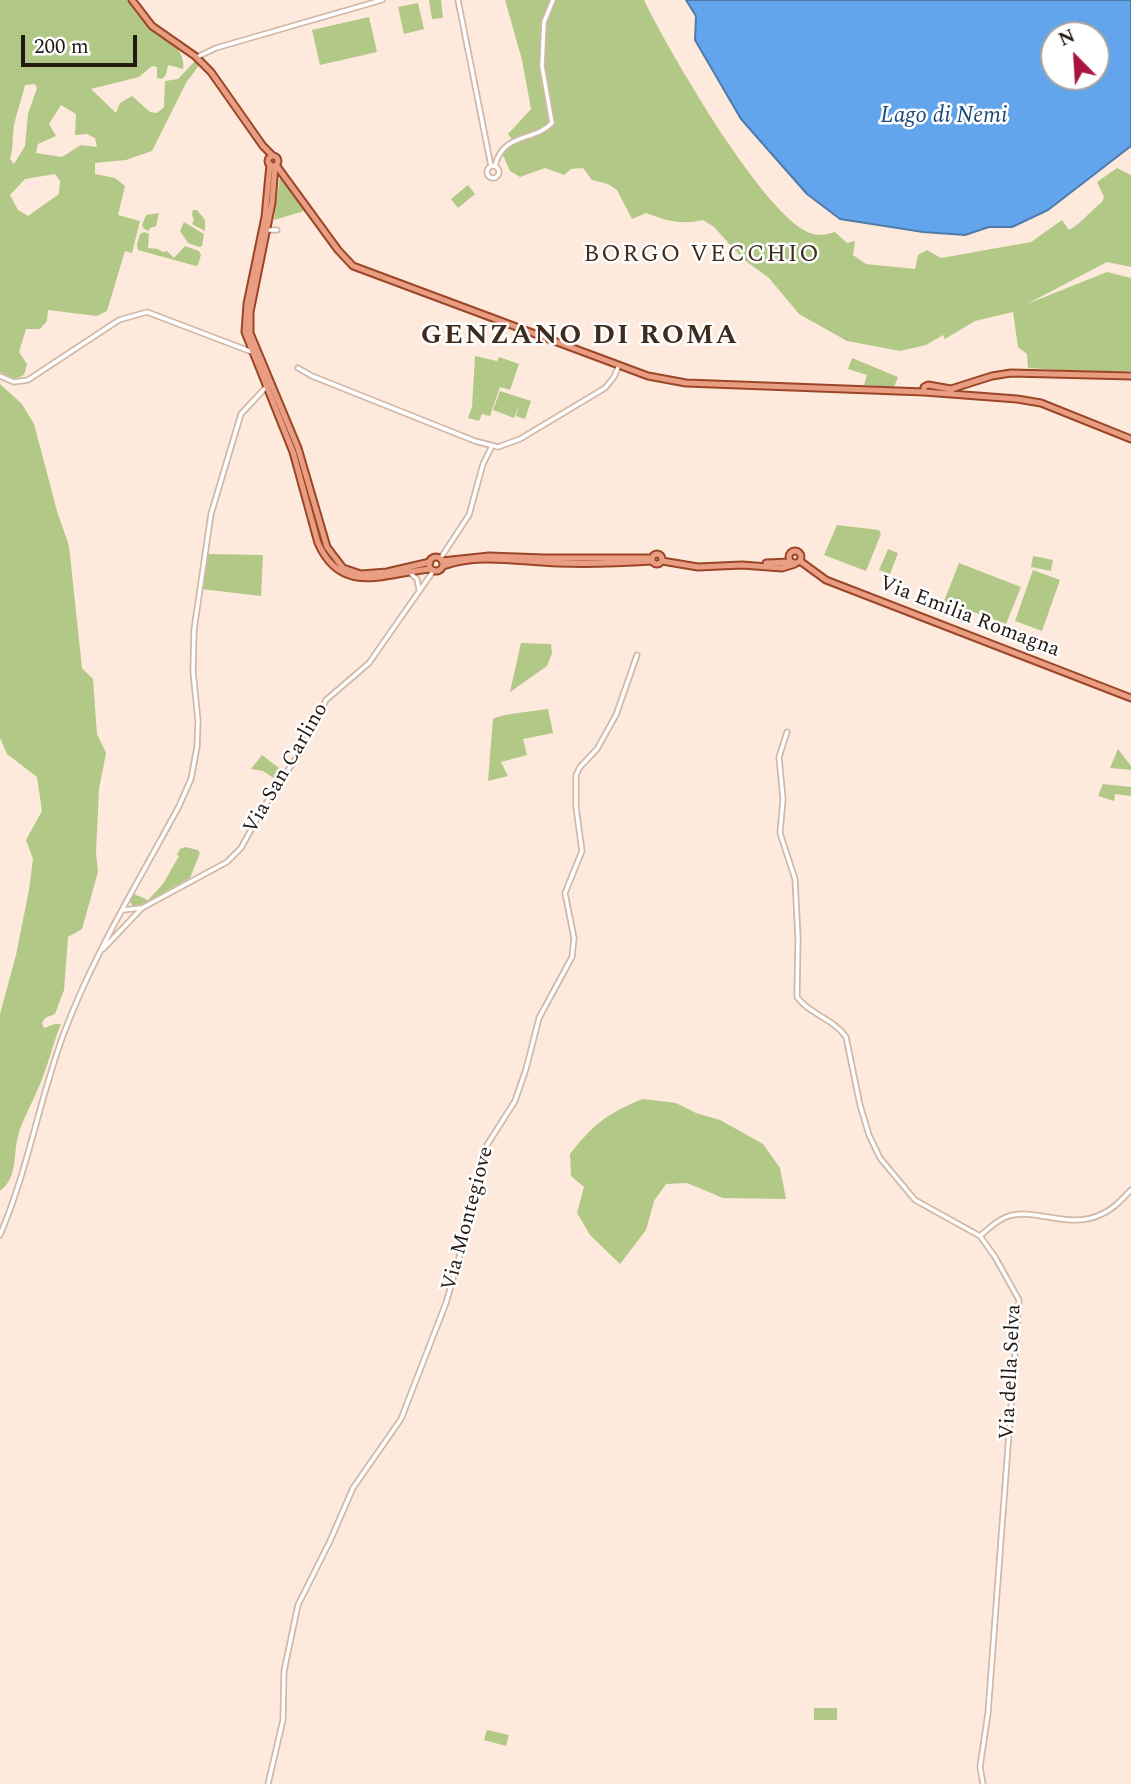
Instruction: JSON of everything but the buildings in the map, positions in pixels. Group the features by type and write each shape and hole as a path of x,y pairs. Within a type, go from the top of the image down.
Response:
{"main road":[{"path":"132,0 152,26 196,57 211,72 263,146 278,173 345,259 356,267 619,367 655,378 683,383 924,393 951,391 1020,399 1041,403 1131,439"},
{"path":"272,162 265,217 246,312 246,335 270,384 293,452 315,533 324,555 337,568 358,578 376,578 432,567"},
{"path":"278,173 249,326 252,341 298,448 327,547 335,560 349,572 365,575 432,567 439,570 442,562 435,558 432,567"},
{"path":"951,391 1005,373 1131,376"},
{"name":"Via Emilia Romagna","path":"442,562 489,555 652,559 657,554 662,559 695,563 795,562 826,580 1131,698"}],"street":[{"path":"196,57 216,48 382,0"},
{"path":"458,0 493,166 507,145 523,136 548,128 552,123 542,63 544,22 553,0"},
{"path":"267,230 277,230"},
{"path":"0,376 17,382 28,380 114,323 131,315 147,312 252,352"},
{"path":"298,368 401,412 492,446 501,446 512,443 604,388 619,367"},
{"path":"0,1235 24,1173 63,1035 83,984 179,806 192,773 198,726 193,671 194,630 211,514 240,416 270,384"},
{"path":"442,562 469,515 483,464 492,446"},
{"name":"Via San Carlino","path":"99,953 142,908 225,863 238,852 306,743 326,700 369,663 432,567"},
{"path":"408,572 416,577 419,589"},
{"name":"Via Montegiove","path":"268,1784 283,1722 284,1671 298,1605 353,1488 401,1419 446,1303 471,1216 487,1145 515,1101 540,1014 572,957 574,938 565,893 582,851 576,810 577,774 597,749 616,715 637,656"},
{"name":"Via della Selva","path":"788,732 779,755 783,796 779,834 795,879 798,928 797,997 846,1037 861,1110 883,1163 919,1203 980,1236 1013,1287 1019,1305 988,1713 980,1770 983,1784"},
{"path":"128,900 130,906 136,909"},
{"name":"Via San Carlino","path":"122,910 142,908"},
{"path":"122,910 126,915 134,915"},
{"path":"118,918 123,927"},
{"path":"980,1236 999,1221 1012,1216 1072,1221 1092,1218 1113,1208 1131,1190"}],"green space":[{"path":"0,0 130,0 135,12 180,52 183,69 168,65 166,75 162,79 157,78 157,67 152,66 139,77 91,89 116,113 120,103 132,96 150,112 157,113 164,107 165,81 178,79 195,61 200,64 186,83 152,151 126,160 95,163 95,174 115,178 125,186 118,215 140,221 132,253 125,251 107,311 97,316 48,310 47,321 40,329 26,329 19,352 27,364 24,375 15,379 0,372","holes":["35,84 37,88 28,114 25,146 14,164 10,159 15,120 25,85","61,105 76,114 75,135 87,134 95,138 97,147 81,145 62,157 36,153 38,144 56,136 49,124","55,174 60,181 59,194 28,216 18,210 10,195 25,179"]},
{"path":"429,0 441,0 443,18 432,19"},
{"path":"505,0 644,0 695,91 745,167 770,199 793,223 813,234 835,232 847,243 855,241 853,255 866,264 915,269 918,255 927,250 941,258 1031,242 1062,220 1069,230 1102,202 1104,197 1097,182 1117,168 1131,175 1131,267 1107,262 1027,304 1107,272 1131,278 1131,371 1028,368 1027,354 1018,347 1013,312 975,321 945,339 943,335 926,345 900,351 847,341 799,314 769,278 743,259 714,227 703,220 674,221 646,213 632,219 617,190 608,184 592,180 583,168 571,169 564,175 545,168 520,177 510,171 502,153 514,142 508,134 531,109 522,60"},
{"path":"418,3 424,29 404,34 398,7"},
{"path":"369,17 377,52 320,65 312,30"},
{"path":"280,177 304,211 274,220"},
{"path":"468,185 475,194 458,208 451,199"},
{"path":"193,210 197,210 205,220 205,231 192,224"},
{"path":"159,213 156,226 149,231 144,229 142,225 146,215"},
{"path":"184,222 204,234 202,246 188,243 180,231"},
{"path":"140,234 149,234 148,248 167,251 174,258 185,246 199,251 201,255 198,265 138,250"},
{"path":"475,356 497,361 499,357 519,364 510,390 500,387 490,416 482,414 479,421 468,418 472,407"},
{"path":"852,358 898,377 894,387 864,385 867,375 848,369"},
{"path":"0,384 22,404 34,424 69,546 82,668 93,679 97,734 106,753 99,789 96,853 98,872 82,929 68,937 64,990 55,1014 45,1018 42,1023 44,1028 61,1024 41,1083 20,1130 10,1179 0,1191 0,1014 16,955 29,890 33,859 26,840 42,811 37,777 7,754 0,738"},
{"path":"500,391 531,401 525,419 516,416 519,405 514,418 493,410"},
{"path":"837,525 879,530 881,534 866,571 824,555"},
{"path":"888,549 898,553 890,574 879,570"},
{"path":"206,554 263,555 261,596 201,589"},
{"path":"1033,556 1053,560 1051,571 1031,567"},
{"path":"959,563 1021,587 1006,624 944,601"},
{"path":"1033,570 1060,580 1042,631 1015,621"},
{"path":"521,643 551,644 552,653 547,666 510,692"},
{"path":"548,709 553,733 523,739 527,755 501,762 508,776 488,781 493,719"},
{"path":"1118,749 1131,766 1131,770 1110,768"},
{"path":"262,755 283,771 278,781 263,771 251,769"},
{"path":"1103,784 1131,787 1131,796 1115,794 1114,801 1098,796"},
{"path":"185,847 200,853 190,878 137,907 133,906 130,902 134,894 148,900 163,884 179,856 177,855 180,849"},
{"path":"643,1099 676,1103 696,1113 720,1120 763,1144 780,1168 786,1199 723,1198 687,1183 666,1184 654,1201 646,1230 620,1264 590,1235 577,1213 584,1187 571,1176 570,1154 602,1120"},
{"path":"814,1708 837,1708 837,1720 814,1720"},
{"path":"487,1730 509,1735 506,1746 484,1740"}],"water":[{"name":"Lago di Nemi","path":"686,0 1131,0 1131,146 1048,210 1012,227 989,227 965,235 923,232 840,219 807,194 741,119 695,40 696,16"}],"district":[{"name":"BORGO VECCHIO","path":"702,256"},
{"name":"GENZANO DI ROMA","path":"580,338"}]}
